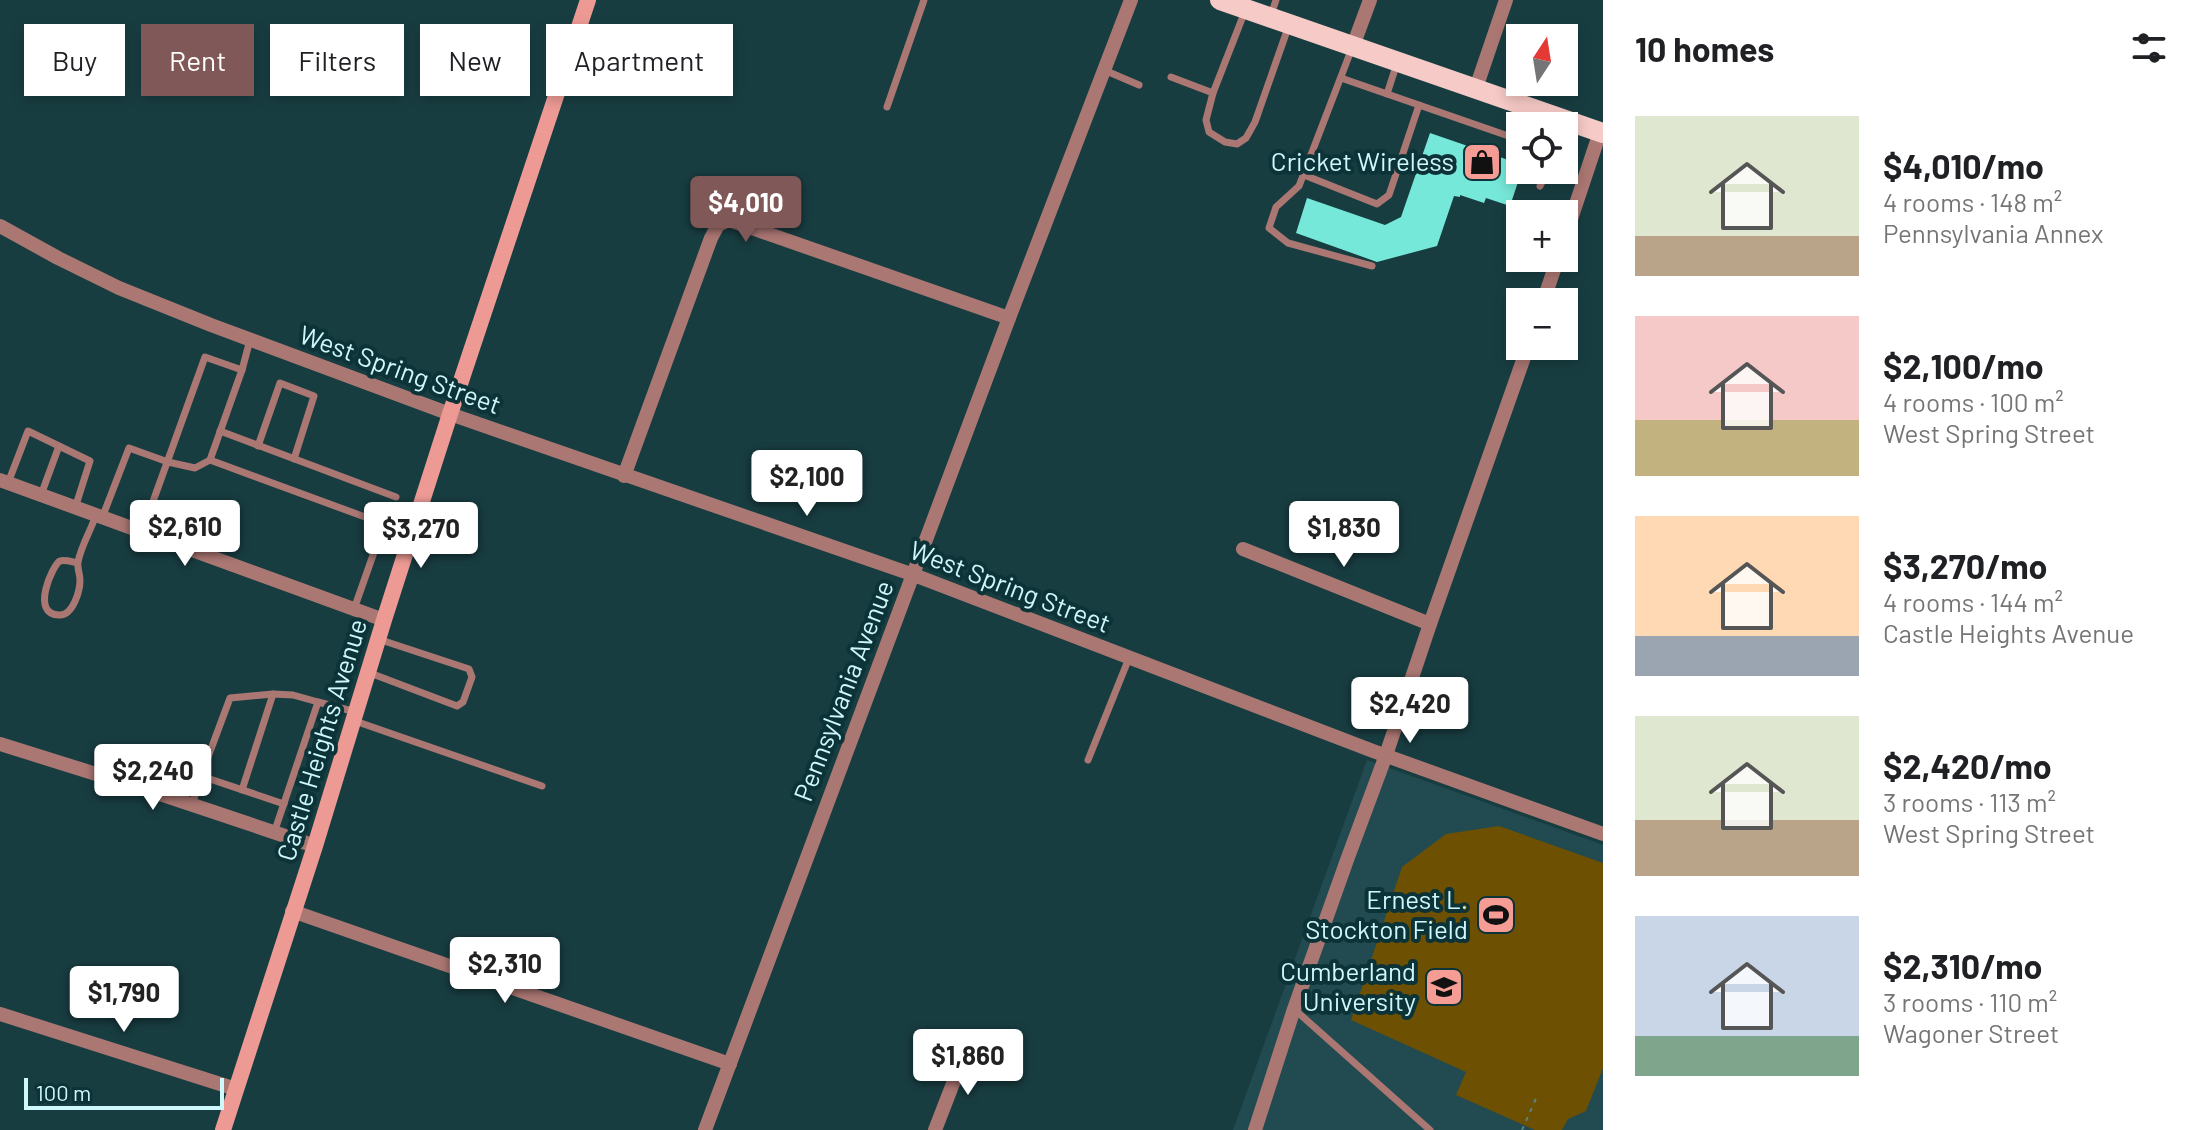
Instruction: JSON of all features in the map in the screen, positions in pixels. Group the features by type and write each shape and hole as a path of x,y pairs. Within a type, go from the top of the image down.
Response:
{"main road":[{"path":"1231,3 1279,14 1353,46 1476,88 1519,112"},
{"path":"1578,127 1602,132"}],"street":[{"name":"Castle Heights Avenue","path":"223,1130 450,414 588,0"},
{"name":"Pennsylvania Avenue","path":"705,1130 1131,0"},
{"path":"1353,46 1370,0"},
{"path":"1476,88 1506,0"},
{"path":"1578,200 1602,132"},
{"path":"624,476 711,238 718,225 729,220 1009,318"},
{"name":"West Spring Street","path":"0,226 119,288 250,340 624,476 914,575 1386,755 1603,834"},
{"path":"1255,1130 1294,1009 1523,360"},
{"path":"4,482 384,620"},
{"path":"1243,549 1430,624"},
{"path":"0,744 315,846"},
{"path":"292,911 730,1064"},
{"path":"0,1014 236,1089"},
{"path":"935,1130 966,1050"}],"lane":[{"path":"887,107 924,0"},
{"path":"1231,3 1206,120 1209,132 1225,142 1237,144 1246,138 1255,122 1279,14"},
{"path":"1353,46 1299,186 1276,207 1269,228 1288,243 1372,266"},
{"path":"1387,94 1397,61"},
{"path":"1104,70 1139,85"},
{"path":"1171,77 1213,93"},
{"path":"1341,78 1506,135"},
{"path":"1304,175 1377,204 1389,195 1419,105"},
{"path":"78,563 60,561 55,565 43,600 47,611 60,615 72,607 80,584 78,563 129,448 195,468 210,460 250,340"},
{"path":"142,532 205,357 242,370"},
{"path":"258,446 280,383 314,396 294,459"},
{"path":"4,482 28,431 90,461 75,508"},
{"path":"220,431 396,497"},
{"path":"41,495 59,446"},
{"path":"210,460 412,533"},
{"path":"354,609 384,524"},
{"path":"368,672 457,706 463,702 472,677 469,669 378,639"},
{"path":"1088,760 1129,658"},
{"path":"192,805 230,698 273,694 293,695 318,702 542,786"},
{"path":"242,790 273,694"},
{"path":"274,833 318,702"},
{"path":"201,776 284,804"},
{"path":"1294,1009 1430,1130"}],"path":[{"path":"1522,1130 1538,1094"}],"shaded area":[{"name":"Cumberland University","path":"1367,760 1603,845 1603,1130 1233,1130"},
{"name":"Ernest L. Stockton Field","path":"1499,826 1603,863 1603,1068 1586,1111 1568,1119 1562,1130 1535,1130 1456,1095 1466,1072 1351,1020 1402,867 1446,834"}],"building":[{"path":"1430,133 1506,159 1506,184 1517,184 1512,200 1506,200 1506,205 1486,198 1484,203 1454,196 1437,246 1377,262 1296,233 1307,198 1385,225 1401,217"}],"place":[{"name":"Cricket Wireless","path":"1482,162"},
{"name":"Ernest L. Stockton Field","path":"1496,915"},
{"name":"Cumberland University","path":"1444,987"}]}
